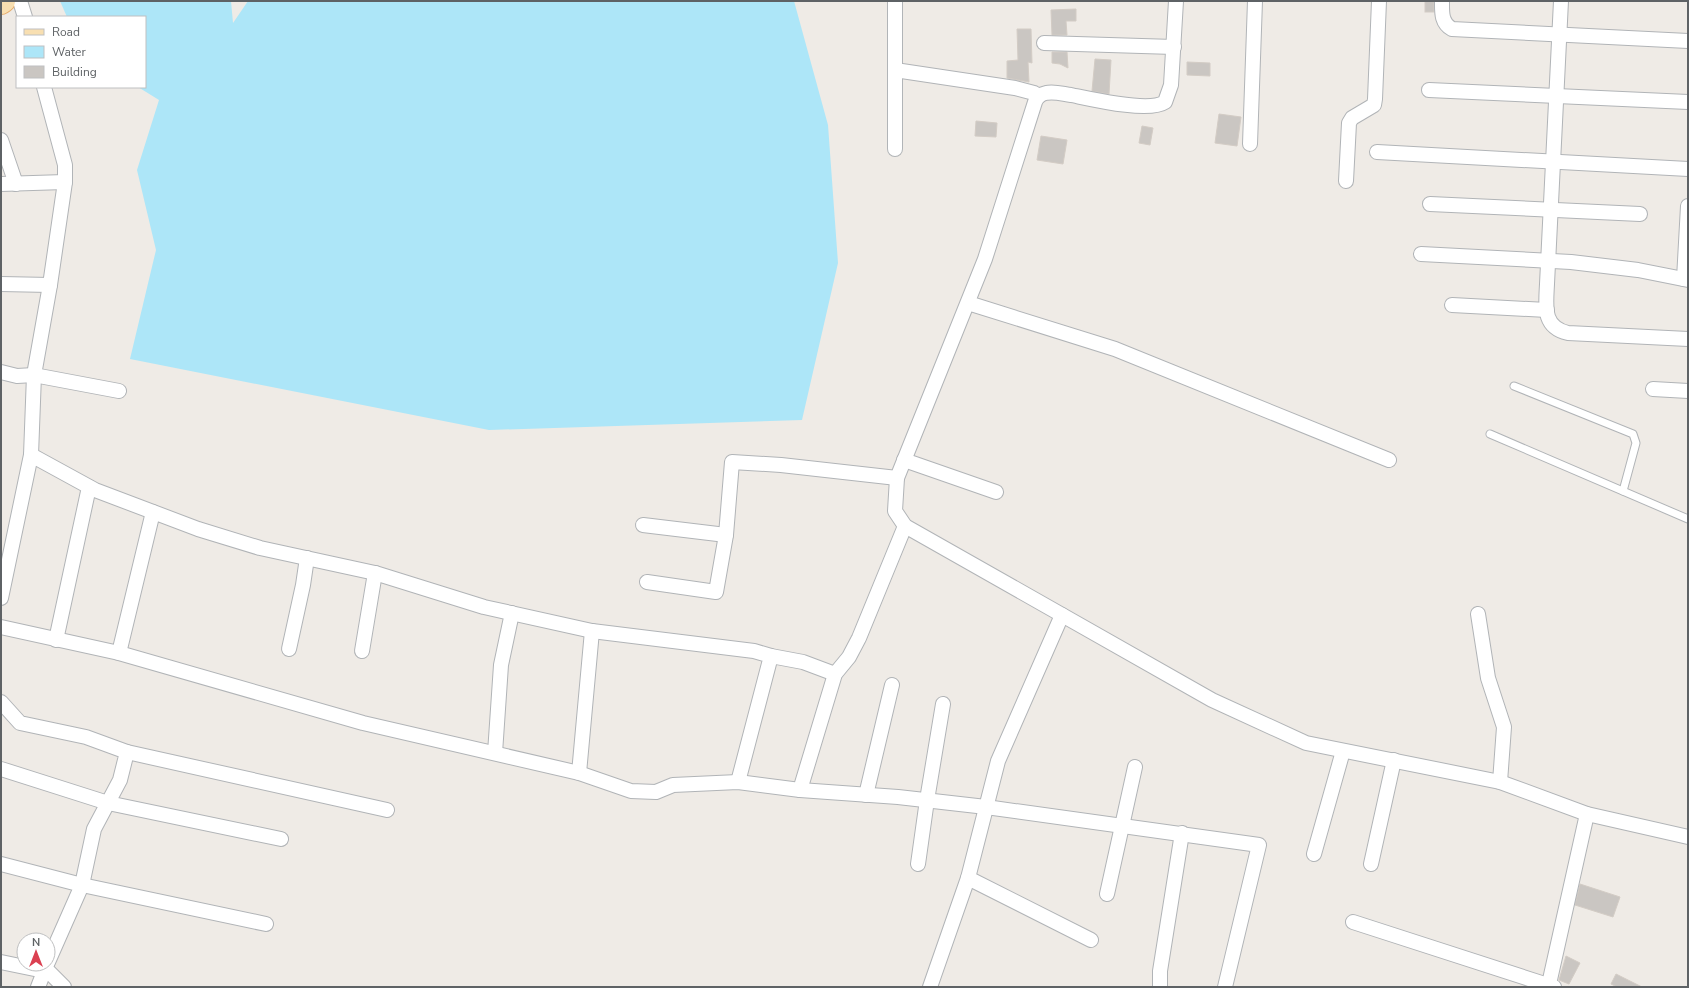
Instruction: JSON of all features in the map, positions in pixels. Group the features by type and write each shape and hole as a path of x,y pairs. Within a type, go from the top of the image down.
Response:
{"street":[{"path":"20,1 25,16"},
{"path":"895,1 895,149"},
{"path":"1176,1 1174,47 1169,96 1161,105 1144,106 1115,103 1054,92 1039,96 1035,102 985,259 897,478 895,511 905,526 1212,700 1306,743 1500,782 1587,814 1688,837"},
{"path":"1250,144 1255,1"},
{"path":"1346,181 1349,123 1352,118 1374,105 1379,1"},
{"path":"1442,1 1443,20 1447,26 1452,29 1688,41"},
{"path":"1561,1 1548,260 1547,310 1552,325 1557,330 1568,333 1688,339"},
{"path":"1044,43 1174,47"},
{"path":"895,70 1015,88 1034,93 1039,96"},
{"path":"1,595 30,455 34,375 50,285 65,182 65,164 44,88"},
{"path":"1430,90 1688,102"},
{"path":"1,140 16,184"},
{"path":"1376,152 1688,168"},
{"path":"1,184 65,182"},
{"path":"1430,204 1640,214"},
{"path":"1421,254 1548,260 1599,265 1686,279 1688,206"},
{"path":"1,284 50,285"},
{"path":"968,303 1115,349 1388,460"},
{"path":"1452,305 1547,310"},
{"path":"1,372 17,376 34,375 119,391"},
{"path":"1653,389 1688,391"},
{"path":"30,455 89,487 198,529 260,548 375,573 484,607 592,631 754,651 803,662 835,674"},
{"path":"904,460 996,492"},
{"path":"647,582 716,592 726,535 732,462 781,465 897,478"},
{"path":"56,640 89,487"},
{"path":"119,653 153,512"},
{"path":"643,525 726,535"},
{"path":"800,790 835,674 849,657 859,638 905,526"},
{"path":"289,649 303,585 307,558"},
{"path":"362,651 375,573"},
{"path":"496,753 501,665 512,613"},
{"path":"1478,614 1488,678 1504,727 1500,782"},
{"path":"930,987 968,878 998,761 1062,615"},
{"path":"1,627 119,653 364,723 579,773 631,791 656,792 673,785 738,782 800,790 926,800 986,807 1260,845 1225,987"},
{"path":"579,773 592,631"},
{"path":"738,782 771,656"},
{"path":"866,795 892,685"},
{"path":"1,702 20,723 86,737 127,752 387,810"},
{"path":"918,864 926,800 943,704"},
{"path":"1314,854 1343,751"},
{"path":"56,944 82,885 94,829 120,780 127,752"},
{"path":"1371,864 1394,760"},
{"path":"1107,894 1135,768"},
{"path":"1,769 108,803 281,839"},
{"path":"1353,922 1552,986 1587,814"},
{"path":"1160,987 1160,971 1182,833"},
{"path":"1,864 82,885 266,924"},
{"path":"968,878 1091,940"},
{"path":"1,962 16,963"},
{"path":"38,987 44,972"},
{"path":"49,972 64,987"}],"lane":[{"path":"1514,386 1633,434 1637,440 1623,491"},
{"path":"1490,434 1688,519"}],"water":[{"path":"60,1 231,1 233,23 248,1 794,1 828,125 838,263 802,420 489,430 130,359 156,250 137,170 159,100 140,88 146,88 146,16 67,16"}],"building":[{"path":"1425,1 1434,1 1434,12 1425,12"},
{"path":"1076,9 1076,21 1066,21 1067,35 1052,35 1051,10"},
{"path":"1017,29 1031,29 1032,63 1028,62 1029,82 1007,78 1007,61 1018,60"},
{"path":"1052,52 1067,52 1068,68 1060,64 1052,63"},
{"path":"1095,59 1111,60 1109,94 1092,91"},
{"path":"1187,62 1210,63 1210,76 1187,75"},
{"path":"1219,114 1241,117 1237,146 1215,143"},
{"path":"976,121 997,123 996,137 975,136"},
{"path":"1142,126 1153,128 1150,145 1139,143"},
{"path":"1041,136 1067,140 1063,164 1037,160"},
{"path":"1580,884 1620,897 1613,917 1575,905"},
{"path":"1566,956 1580,963 1569,984 1559,980"},
{"path":"1616,974 1642,987 1617,987 1611,984"}]}
